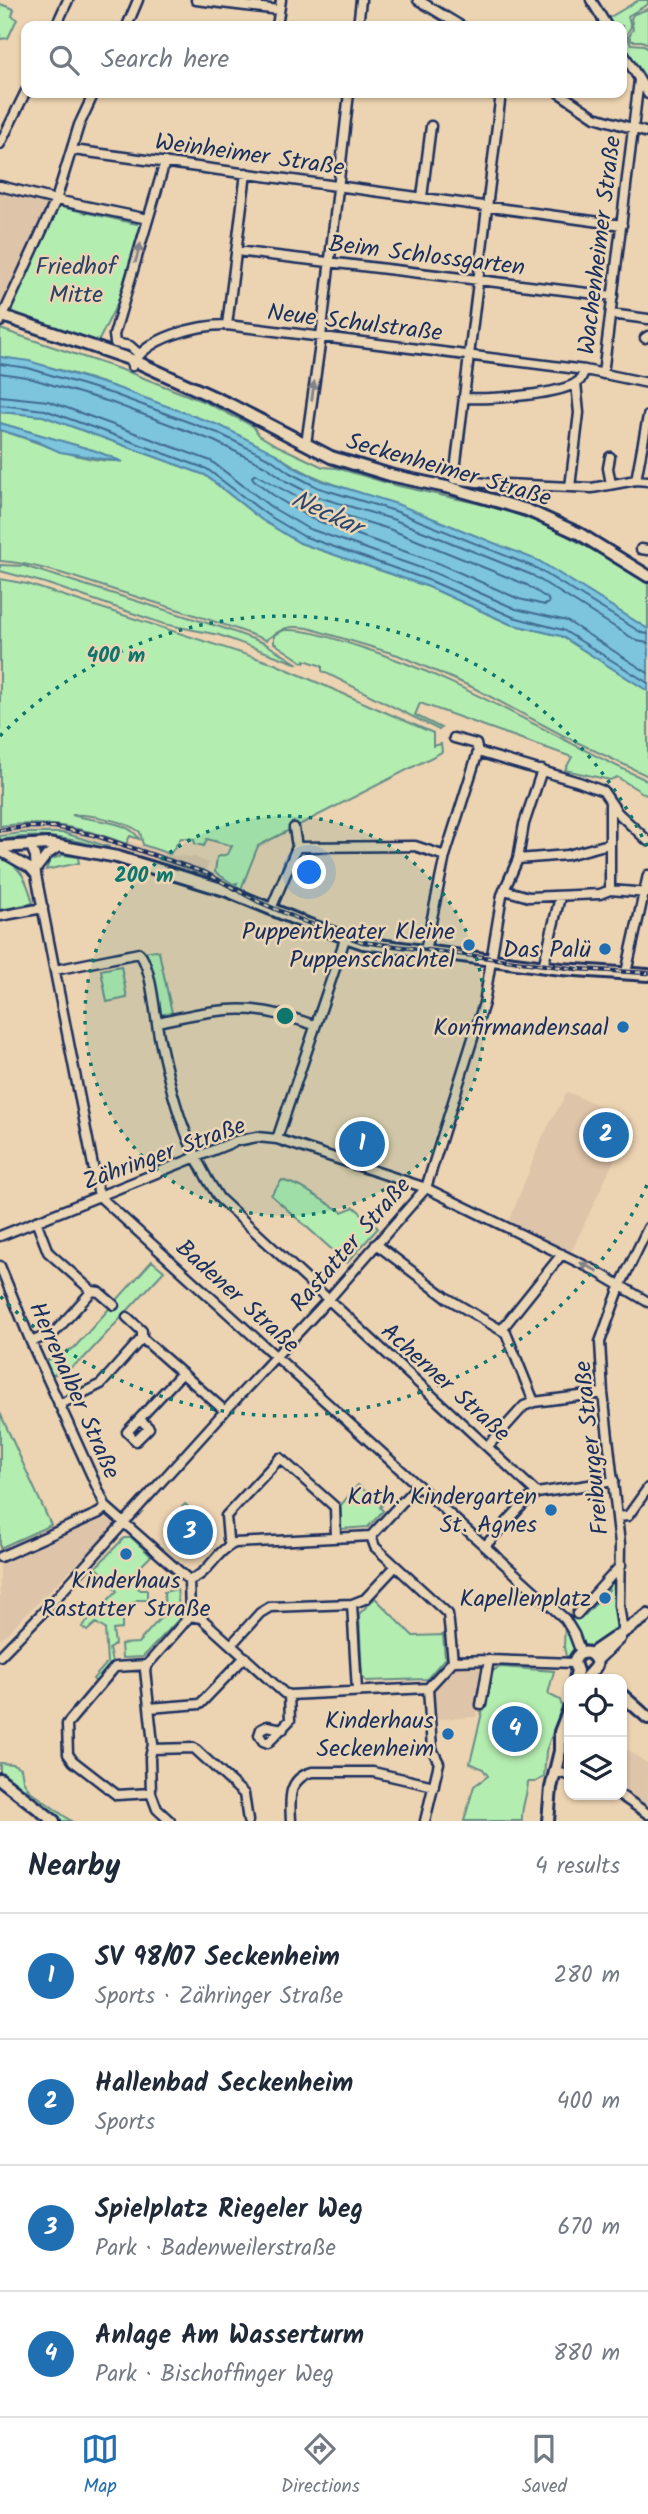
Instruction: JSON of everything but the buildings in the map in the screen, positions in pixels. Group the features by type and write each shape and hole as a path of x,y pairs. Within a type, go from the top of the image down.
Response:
{"main road":[{"name":"Seckenheimer Straße","path":"1,319 135,361 359,467 450,488 527,510 598,544 648,576"},
{"path":"0,849 30,844 104,854 169,871 345,939 363,943 543,967 648,975"},
{"path":"585,1667 623,1632 648,1615"},
{"path":"627,1699 648,1718"},
{"path":"548,1821 551,1788 560,1751 560,1732 564,1722"},
{"path":"0,1779 54,1821"}],"street":[{"path":"58,21 68,0"},
{"path":"129,21 138,0"},
{"path":"196,0 279,10"},
{"path":"278,21 281,0"},
{"path":"359,21 361,0"},
{"path":"418,0 453,21"},
{"path":"591,0 604,21"},
{"path":"627,60 648,94"},
{"name":"Wachenheimer Straße","path":"603,374 639,80"},
{"path":"0,144 23,98"},
{"path":"1,319 56,201 83,115 92,98"},
{"path":"306,444 348,98"},
{"path":"500,98 454,479 592,488 636,480 648,481"},
{"path":"566,98 595,117 648,133"},
{"path":"422,197 431,126"},
{"name":"Weinheimer Straße","path":"73,150 622,225"},
{"path":"135,361 130,346 115,342 114,335 165,162"},
{"path":"227,325 246,173"},
{"path":"0,186 56,201 148,219"},
{"name":"Beim Schlossgarten","path":"236,251 613,296"},
{"path":"611,314 648,319"},
{"name":"Neue Schulstraße","path":"135,361 189,329 206,325 227,325 585,370 648,383"},
{"path":"463,398 486,399 548,392 576,383 585,370"},
{"path":"570,487 579,413 576,383"},
{"path":"636,480 648,416"},
{"path":"610,457 608,467 611,484"},
{"path":"425,951 445,856 478,752 476,744 454,738"},
{"path":"478,752 603,791 618,813 648,841"},
{"name":"Rastatter Straße","path":"0,1656 328,1300 426,1188 484,1003 497,915 504,890 518,859 524,824 542,770"},
{"path":"610,802 610,890"},
{"path":"271,909 297,847 294,828"},
{"path":"30,844 27,853 43,908 99,1196"},
{"path":"518,859 567,855 609,844"},
{"path":"34,870 60,846"},
{"path":"297,847 415,846 445,856"},
{"path":"0,849 34,870"},
{"path":"626,973 648,875"},
{"path":"504,890 529,897 600,894 610,890 646,893"},
{"path":"543,967 560,897"},
{"path":"0,916 43,908"},
{"path":"277,1139 345,939"},
{"name":"Acherner Straße","path":"55,970 138,953 145,961 156,1022 181,1122 195,1157 219,1198 537,1493"},
{"path":"156,1022 213,1011 245,1010 264,1011 315,1025"},
{"name":"Zähringer Straße","path":"0,1236 236,1141 257,1137 277,1139 426,1188 621,1284 648,1302"},
{"name":"Badener Straße","path":"99,1196 565,1619 574,1634 585,1667"},
{"path":"36,1221 48,1252 92,1291 99,1292 114,1306"},
{"name":"Freiburger Straße","path":"623,1632 619,1605 621,1565 618,1517 603,1393 600,1342 621,1284 648,1228"},
{"path":"376,1244 447,1298 502,1329 522,1369 534,1402"},
{"path":"502,1329 562,1254"},
{"name":"Herrenalber Straße","path":"0,1266 31,1342 106,1507 189,1580"},
{"path":"31,1342 55,1332 92,1291"},
{"path":"59,1405 101,1384 142,1338 142,1331 127,1317"},
{"path":"142,1338 225,1411"},
{"path":"140,1419 183,1373"},
{"path":"488,1446 524,1406 534,1402 603,1393"},
{"path":"230,1544 222,1520 280,1458 335,1507 336,1538"},
{"path":"485,1546 526,1501 537,1493 614,1481"},
{"path":"170,1821 157,1809 151,1793 152,1749 145,1670 190,1616 189,1580 198,1578 230,1544 371,1536 418,1485"},
{"path":"618,1517 628,1516 648,1488"},
{"path":"0,1557 99,1513 106,1507"},
{"path":"371,1536 375,1547 448,1614 453,1661"},
{"path":"577,1614 621,1565"},
{"path":"231,1645 260,1613 270,1607 352,1604 365,1599 395,1567"},
{"path":"352,1604 357,1691"},
{"path":"190,1616 201,1618 289,1695 428,1688 453,1661 489,1660 585,1667"},
{"path":"149,1708 200,1704 244,1657"},
{"path":"481,1704 489,1660"},
{"path":"147,1665 115,1667 67,1724 68,1754 73,1761 117,1796 151,1793"},
{"path":"425,1821 439,1763 432,1749 428,1688"},
{"path":"283,1729 290,1720 289,1695"},
{"path":"152,1749 194,1748 244,1794 248,1821"},
{"path":"291,1821 290,1791 303,1774 373,1772 434,1786"},
{"path":"556,1772 564,1774"},
{"path":"627,1800 648,1814"}],"shaded area":[{"path":"0,190 52,204 2,302 0,301"},
{"path":"39,823 102,834 126,844 127,841 170,855 195,857 209,863 202,878 64,833 0,836 0,826"},
{"path":"567,1092 633,1120 571,1252 509,1222 542,1138"},
{"path":"99,1505 118,1523 0,1640 0,1548"},
{"path":"485,1663 476,1717 433,1719 431,1689 454,1664"},
{"path":"627,1749 648,1764 648,1810 627,1795"}],"green space":[{"path":"639,0 648,0 648,4 628,16 631,27 627,33 627,21 607,19"},
{"path":"0,4 14,9 12,16 17,19 8,38 0,39"},
{"path":"648,9 648,44 632,41 629,36 633,29 631,18 634,14"},
{"path":"627,37 631,44 644,45 648,49 648,81 627,50"},
{"name":"Friedhof Mitte","path":"58,203 62,203 61,207 137,224 138,219 142,220 118,302 98,342 10,313"},
{"path":"0,329 131,373 207,403 253,426 259,435 274,444 323,467 337,468 394,485 499,508 551,527 615,562 648,584 648,629 565,579 478,537 329,482 276,454 141,397 72,373 0,357"},
{"path":"0,412 43,416 205,475 262,520 300,543 429,587 510,624 561,636 648,691 648,776 566,737 472,687 398,655 308,628 285,628 266,640 194,614 61,573 0,561 0,430 74,455 119,461 96,451 0,423"},
{"path":"0,565 24,566 223,628 264,643 298,664 219,635 164,624 45,583 0,571"},
{"path":"0,579 27,584 275,664 433,733 433,746 441,744 442,752 258,846 241,889 236,886 237,883 233,884 215,872 217,857 228,854 232,846 207,839 204,846 195,844 194,839 181,838 170,854 143,845 140,832 133,828 96,817 72,815 119,825 127,828 139,839 130,836 126,844 64,826 0,826"},
{"path":"284,630 303,631 330,638 431,674 642,778 648,782 648,796 617,777 610,780 565,770 572,757 420,703 415,715 441,728 439,730 322,671 322,666 305,660 304,663 274,643 274,635"},
{"path":"64,833 109,847 108,850 82,842 54,838 0,840 0,836"},
{"path":"63,855 78,857 79,863 46,870 50,860"},
{"path":"0,856 14,865 22,875 33,903 0,910"},
{"path":"143,952 159,952 172,1013 158,1015"},
{"path":"121,966 127,998 107,1002 101,970"},
{"path":"282,1180 301,1187 342,1212 354,1207 378,1228 347,1263 271,1195"},
{"path":"152,1261 164,1271 84,1358 51,1376 44,1362 74,1348"},
{"path":"0,1413 51,1525 0,1548"},
{"path":"358,1485 382,1505 380,1507 383,1511 368,1527 341,1529 340,1506"},
{"path":"185,1504 208,1523 190,1542 168,1521"},
{"path":"124,1538 132,1538 151,1556 137,1570 140,1575 135,1579 135,1585 140,1590 147,1590 147,1600 137,1600 129,1607 128,1614 122,1619 122,1629 113,1630 115,1644 109,1649 112,1662 96,1682 93,1679 107,1663 105,1629 96,1623 87,1631 82,1627 117,1591 99,1574 101,1572 96,1567"},
{"path":"618,1572 615,1615 617,1632 587,1653 566,1656 565,1624 581,1612 585,1615 609,1590 605,1586"},
{"path":"177,1589 180,1618 143,1657 122,1658 121,1644 138,1643 165,1613 164,1592"},
{"path":"375,1598 413,1636 443,1635 445,1658 427,1679 366,1681 362,1676 359,1614"},
{"path":"500,1667 554,1671 548,1694 560,1700 562,1707 546,1751 544,1777 528,1782 522,1821 464,1821 474,1786 488,1776 483,1769 470,1763 492,1671"},
{"path":"0,1763 21,1768 23,1780 29,1790 71,1821 60,1821 0,1775"}],"water":[{"name":"Neckar","path":"0,357 29,361 115,387 221,426 322,481 397,504 539,561 648,629 648,691 561,636 510,624 429,587 300,543 262,520 205,475 43,416 0,412"},
{"path":"0,423 96,451 123,462 60,452 0,430"}],"railway":[{"path":"0,830 55,827 94,835 206,873 259,902 363,942 577,969 648,973"}],"place":[{"name":"Puppentheater Kleine Puppenschachtel","path":"469,945"},
{"name":"Das Palü","path":"605,949"},
{"name":"Konfirmandensaal","path":"623,1027"},
{"name":"Hallenbad Seckenheim","path":"606,1135"},
{"name":"SV 98/07 Seckenheim","path":"362,1144"},
{"name":"Kath. Kindergarten St. Agnes","path":"551,1510"},
{"name":"Spielplatz Riegeler Weg","path":"190,1532"},
{"name":"Kinderhaus Rastatter Straße","path":"126,1554"},
{"name":"Kapellenplatz","path":"605,1598"},
{"name":"Anlage Am Wasserturm","path":"515,1729"},
{"name":"Kinderhaus Seckenheim","path":"448,1734"}]}
